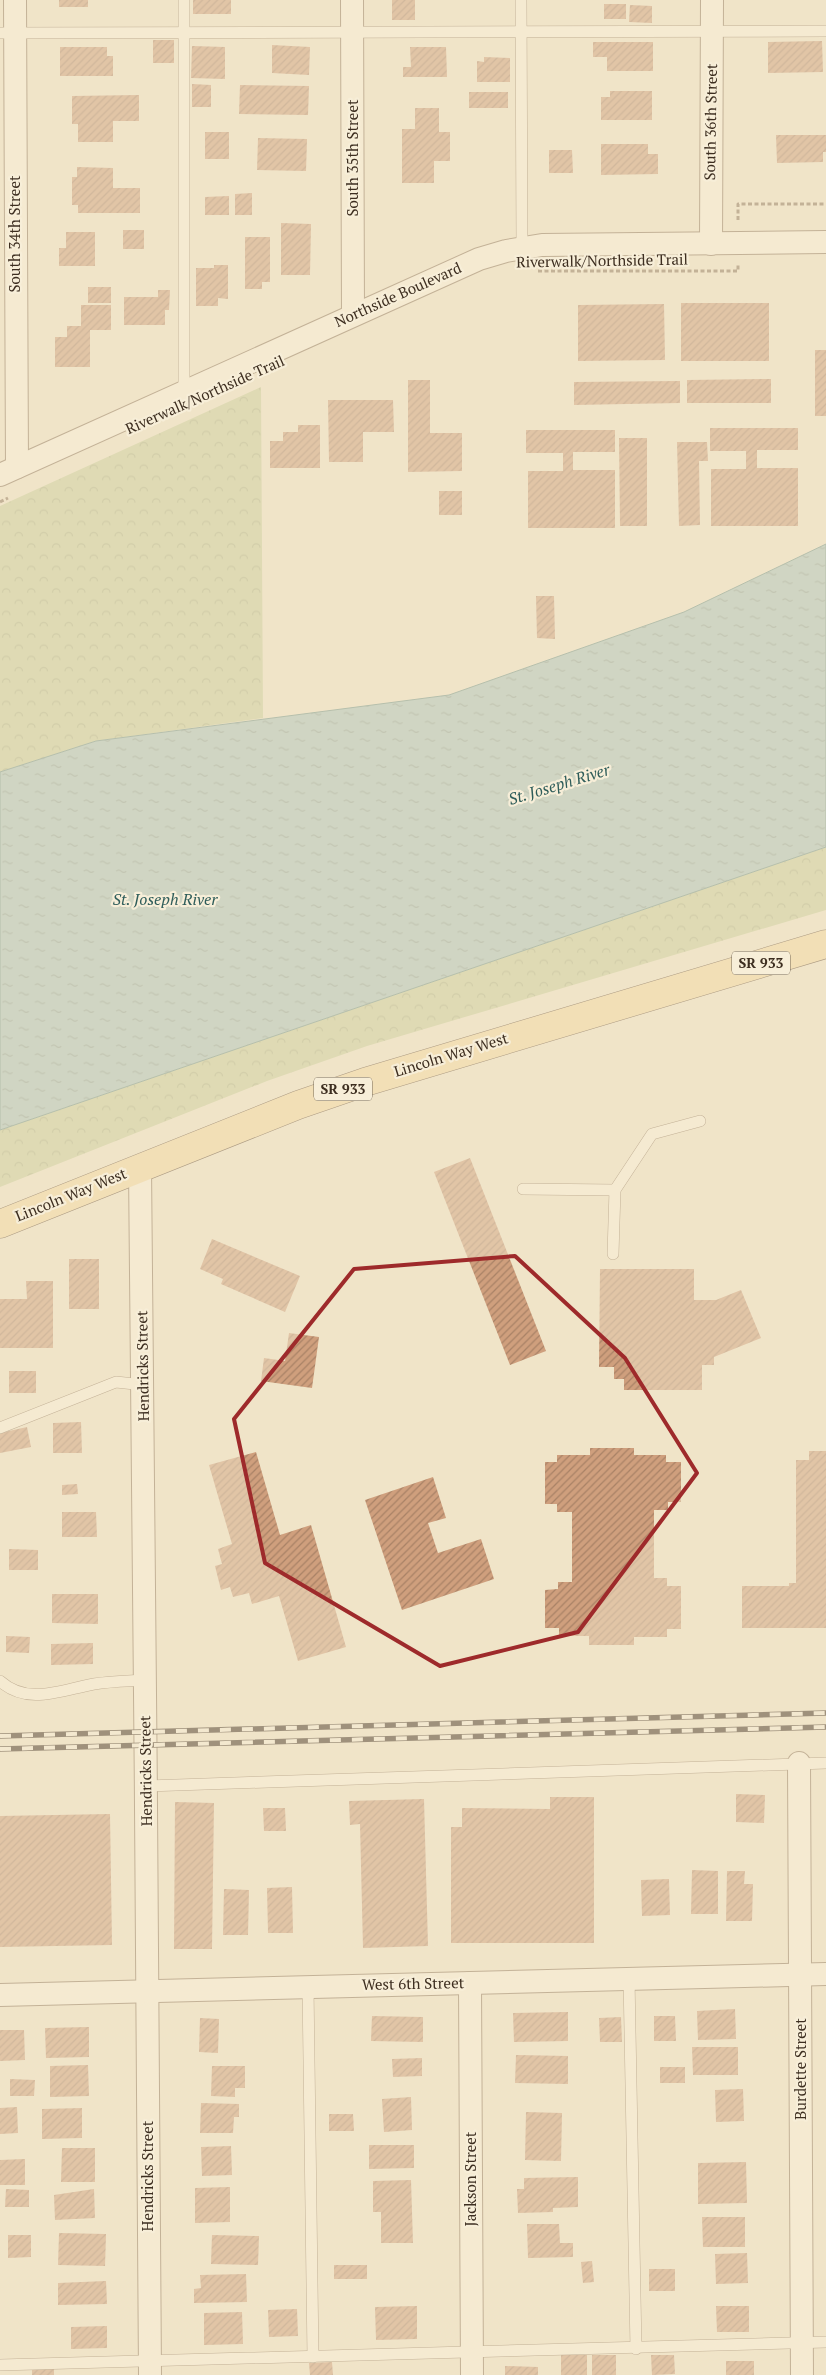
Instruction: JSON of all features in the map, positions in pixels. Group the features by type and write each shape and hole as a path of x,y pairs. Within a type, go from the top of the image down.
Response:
{"main road":[{"name":"Lincoln Way West","path":"0,1224 298,1105 365,1082 826,944"}],"street":[{"name":"South 34th Street","path":"8,471 8,32 16,0"},
{"name":"South 35th Street","path":"352,0 353,315"},
{"name":"South 36th Street","path":"711,244 712,0"},
{"name":"Northside Boulevard","path":"8,471 479,259 542,245 826,242"},
{"name":"Hendricks Street","path":"140,1167 146,1549 145,1680 150,2368"},
{"name":"Burdette Street","path":"800,1763 802,2375"},
{"name":"West 6th Street","path":"0,1995 826,1974"},
{"name":"Jackson Street","path":"470,1983 472,2375"}],"lane":[{"path":"184,0 184,391"},
{"path":"521,0 522,248"},
{"path":"8,32 826,31"},
{"path":"614,1254 615,1190 652,1134 700,1121"},
{"path":"523,1189 615,1190"},
{"path":"0,1428 116,1382 144,1385"},
{"path":"0,1681 8,1688 21,1694 44,1695 94,1684 145,1680"},
{"path":"147,1786 826,1763"},
{"path":"629,1978 636,2349"},
{"path":"308,1986 313,2357"},
{"path":"0,2365 150,2368 313,2357 826,2342"}],"path":[{"name":"Riverwalk/Northside Trail","path":"535,271 738,271 738,204 826,204"},
{"path":"0,502 16,494"}],"highlighted area":[{"path":"515,1256 625,1358 697,1473 578,1632 440,1666 265,1563 234,1419 354,1269"}],"green space":[{"path":"261,387 263,718 96,741 0,772 0,506"},
{"path":"826,847 826,910 367,1046 267,1081 0,1187 0,1130"}],"water":[{"name":"St. Joseph River","path":"826,544 826,847 0,1130 0,772 96,741 449,695 684,612"}],"building":[{"path":"59,0 88,0 88,7 59,7"},
{"path":"193,0 231,0 231,14 193,14"},
{"path":"392,0 415,0 415,20 392,20"},
{"path":"604,4 626,4 626,19 604,19"},
{"path":"630,5 652,6 652,23 629,22"},
{"path":"153,40 174,40 174,63 153,63"},
{"path":"822,41 823,72 768,73 768,42"},
{"path":"593,42 653,42 653,71 607,71 607,57 593,57"},
{"path":"272,45 310,47 309,75 272,73"},
{"path":"192,46 225,47 225,79 191,78"},
{"path":"60,47 107,47 107,56 113,56 113,76 60,76"},
{"path":"410,47 446,47 447,77 403,77 403,67 411,67"},
{"path":"484,57 510,58 510,82 477,82 477,61 484,62"},
{"path":"192,84 211,85 211,107 192,107"},
{"path":"240,85 309,86 308,115 239,114"},
{"path":"610,91 652,91 652,120 601,120 601,97 610,97"},
{"path":"469,92 508,92 508,108 469,108"},
{"path":"139,95 139,121 113,121 113,142 78,142 78,124 72,124 72,96"},
{"path":"415,108 439,108 439,132 450,132 450,161 434,161 434,183 402,183 402,129 415,129"},
{"path":"205,132 229,132 229,159 205,159"},
{"path":"776,135 826,135 826,152 823,152 823,162 777,163"},
{"path":"258,138 307,139 306,171 257,170"},
{"path":"601,144 648,144 648,154 658,154 658,174 601,175"},
{"path":"549,150 572,150 573,173 549,173"},
{"path":"77,167 113,168 113,188 140,188 140,213 78,213 78,205 72,205 72,177 77,177"},
{"path":"252,193 252,215 235,215 235,194"},
{"path":"229,196 229,215 205,215 205,197"},
{"path":"281,223 311,224 310,275 281,275"},
{"path":"123,230 144,230 144,249 123,249"},
{"path":"66,232 95,232 95,266 59,266 59,248 66,248"},
{"path":"245,237 270,237 270,282 262,282 262,289 245,289"},
{"path":"214,265 228,265 228,299 218,298 218,306 196,306 196,268 214,268"},
{"path":"88,287 111,287 111,303 88,303"},
{"path":"158,290 170,290 169,310 165,310 165,325 124,325 124,297 158,297"},
{"path":"681,303 769,303 769,361 681,361"},
{"path":"664,304 665,360 578,361 578,305"},
{"path":"81,305 111,305 111,330 90,330 90,367 55,367 55,337 67,337 67,326 81,326"},
{"path":"815,350 826,350 826,416 815,416"},
{"path":"771,379 771,403 687,403 687,380"},
{"path":"408,380 430,380 430,433 462,433 462,471 408,472"},
{"path":"680,381 680,403 574,405 574,382"},
{"path":"328,400 393,400 394,432 363,432 363,462 329,462"},
{"path":"298,425 320,425 320,468 270,468 270,441 283,441 283,432 298,432"},
{"path":"710,428 798,428 798,450 757,450 757,468 798,468 798,526 711,526 711,469 746,469 746,451 710,451"},
{"path":"526,430 615,430 615,452 573,452 573,470 615,470 615,528 528,528 528,471 563,471 563,453 526,453"},
{"path":"619,438 647,438 647,526 620,526"},
{"path":"677,442 707,442 708,461 699,461 700,525 679,526"},
{"path":"439,491 462,491 462,515 439,515"},
{"path":"536,596 554,596 555,639 537,638"},
{"path":"470,1158 546,1351 510,1365 434,1172"},
{"path":"212,1239 300,1276 285,1312 221,1284 223,1279 200,1269"},
{"path":"69,1259 99,1259 99,1309 69,1309"},
{"path":"600,1269 694,1269 694,1300 716,1300 741,1290 761,1338 714,1357 714,1365 702,1365 702,1390 624,1390 624,1379 614,1379 614,1367 599,1367"},
{"path":"26,1281 53,1281 53,1348 0,1348 0,1299 27,1299"},
{"path":"289,1333 319,1337 312,1388 261,1381 264,1358 285,1361"},
{"path":"9,1371 36,1371 36,1393 9,1393"},
{"path":"81,1422 82,1453 53,1453 53,1423"},
{"path":"27,1427 31,1447 0,1453 0,1433"},
{"path":"590,1448 634,1448 634,1455 666,1455 666,1462 681,1462 681,1502 668,1502 668,1510 654,1510 654,1578 667,1578 667,1586 681,1586 681,1629 667,1629 667,1637 634,1637 634,1645 589,1645 589,1636 559,1636 559,1628 545,1628 545,1590 558,1589 558,1582 572,1582 572,1512 557,1512 557,1504 545,1504 545,1462 557,1462 557,1455 590,1455"},
{"path":"809,1451 826,1451 826,1628 742,1628 742,1586 789,1586 789,1583 796,1583 796,1460 809,1460"},
{"path":"256,1452 280,1535 311,1525 346,1647 298,1661 279,1596 252,1604 249,1593 233,1597 230,1587 221,1590 215,1566 222,1564 218,1549 232,1544 209,1465"},
{"path":"433,1477 446,1518 428,1523 438,1553 481,1539 494,1579 402,1610 365,1500"},
{"path":"77,1484 78,1494 62,1495 62,1485"},
{"path":"62,1512 96,1512 97,1537 62,1537"},
{"path":"9,1549 38,1550 38,1570 9,1570"},
{"path":"52,1594 98,1594 98,1624 52,1623"},
{"path":"6,1636 30,1637 29,1653 6,1652"},
{"path":"93,1643 93,1664 51,1665 51,1644"},
{"path":"736,1794 765,1795 764,1823 736,1822"},
{"path":"550,1797 594,1797 594,1943 451,1943 451,1827 462,1827 462,1808 550,1809"},
{"path":"424,1799 428,1946 363,1948 360,1824 350,1825 349,1801"},
{"path":"175,1802 214,1803 212,1949 174,1949"},
{"path":"263,1808 285,1808 286,1831 264,1831"},
{"path":"110,1814 112,1945 0,1947 0,1816"},
{"path":"692,1870 718,1871 718,1914 691,1914"},
{"path":"727,1871 745,1871 744,1884 753,1884 752,1921 726,1921"},
{"path":"669,1879 670,1915 642,1916 641,1880"},
{"path":"292,1887 293,1933 268,1933 267,1888"},
{"path":"224,1889 249,1890 248,1935 223,1935"},
{"path":"735,2009 736,2039 698,2040 697,2011"},
{"path":"568,2012 568,2041 514,2042 513,2013"},
{"path":"372,2016 423,2017 423,2042 371,2041"},
{"path":"654,2016 675,2016 676,2041 654,2041"},
{"path":"621,2017 622,2042 600,2042 599,2018"},
{"path":"200,2018 219,2019 218,2053 199,2052"},
{"path":"89,2027 89,2057 46,2058 45,2028"},
{"path":"0,2030 24,2030 25,2060 0,2061"},
{"path":"692,2047 738,2047 738,2075 693,2075"},
{"path":"516,2055 568,2056 568,2084 515,2083"},
{"path":"422,2058 422,2076 393,2077 392,2059"},
{"path":"88,2065 89,2096 50,2097 50,2066"},
{"path":"212,2066 245,2066 245,2088 235,2088 235,2097 211,2096"},
{"path":"660,2067 685,2067 685,2083 660,2083"},
{"path":"10,2079 35,2080 34,2096 10,2096"},
{"path":"743,2089 744,2121 716,2122 715,2090"},
{"path":"411,2097 412,2130 384,2132 382,2099"},
{"path":"201,2103 239,2104 239,2117 234,2117 233,2133 200,2133"},
{"path":"17,2107 18,2133 0,2134 0,2108"},
{"path":"82,2108 82,2138 42,2139 42,2109"},
{"path":"526,2112 562,2113 561,2161 525,2160"},
{"path":"329,2114 353,2114 354,2131 329,2131"},
{"path":"369,2145 414,2145 414,2168 369,2169"},
{"path":"231,2146 232,2175 202,2176 201,2147"},
{"path":"62,2148 95,2148 95,2182 61,2182"},
{"path":"25,2159 25,2185 0,2185 0,2160"},
{"path":"746,2162 747,2203 698,2204 698,2163"},
{"path":"578,2177 578,2207 553,2208 553,2212 518,2213 517,2189 524,2189 524,2178"},
{"path":"411,2180 413,2243 381,2243 381,2212 373,2212 373,2181"},
{"path":"230,2187 230,2222 195,2223 195,2188"},
{"path":"6,2189 29,2190 29,2207 5,2207"},
{"path":"94,2189 95,2218 55,2220 54,2195"},
{"path":"702,2217 745,2217 745,2247 703,2247"},
{"path":"527,2224 559,2224 560,2243 573,2243 573,2257 528,2258"},
{"path":"59,2233 106,2234 105,2266 58,2265"},
{"path":"8,2235 31,2235 31,2257 8,2258"},
{"path":"212,2235 259,2236 258,2265 211,2264"},
{"path":"747,2253 748,2283 716,2284 715,2254"},
{"path":"592,2261 594,2282 583,2283 581,2262"},
{"path":"334,2265 367,2265 367,2279 334,2279"},
{"path":"649,2269 675,2269 675,2291 649,2291"},
{"path":"246,2274 247,2302 194,2303 194,2289 201,2288 200,2275"},
{"path":"106,2281 107,2304 58,2305 58,2283"},
{"path":"417,2306 417,2339 376,2340 375,2307"},
{"path":"716,2306 749,2306 749,2332 717,2332"},
{"path":"297,2309 298,2336 269,2337 268,2310"},
{"path":"242,2312 243,2344 204,2345 204,2313"},
{"path":"107,2326 107,2348 71,2349 71,2327"},
{"path":"561,2355 587,2355 587,2375 561,2375"},
{"path":"592,2355 616,2355 616,2375 592,2375"},
{"path":"651,2355 674,2355 675,2374 652,2375"},
{"path":"726,2361 754,2361 754,2375 726,2375"},
{"path":"332,2362 333,2375 310,2375 309,2363"},
{"path":"505,2366 538,2367 538,2375 505,2375"},
{"path":"32,2369 54,2369 54,2375 32,2375"}],"railway":[{"path":"0,1736 826,1713"},
{"path":"0,1749 826,1727"}]}
